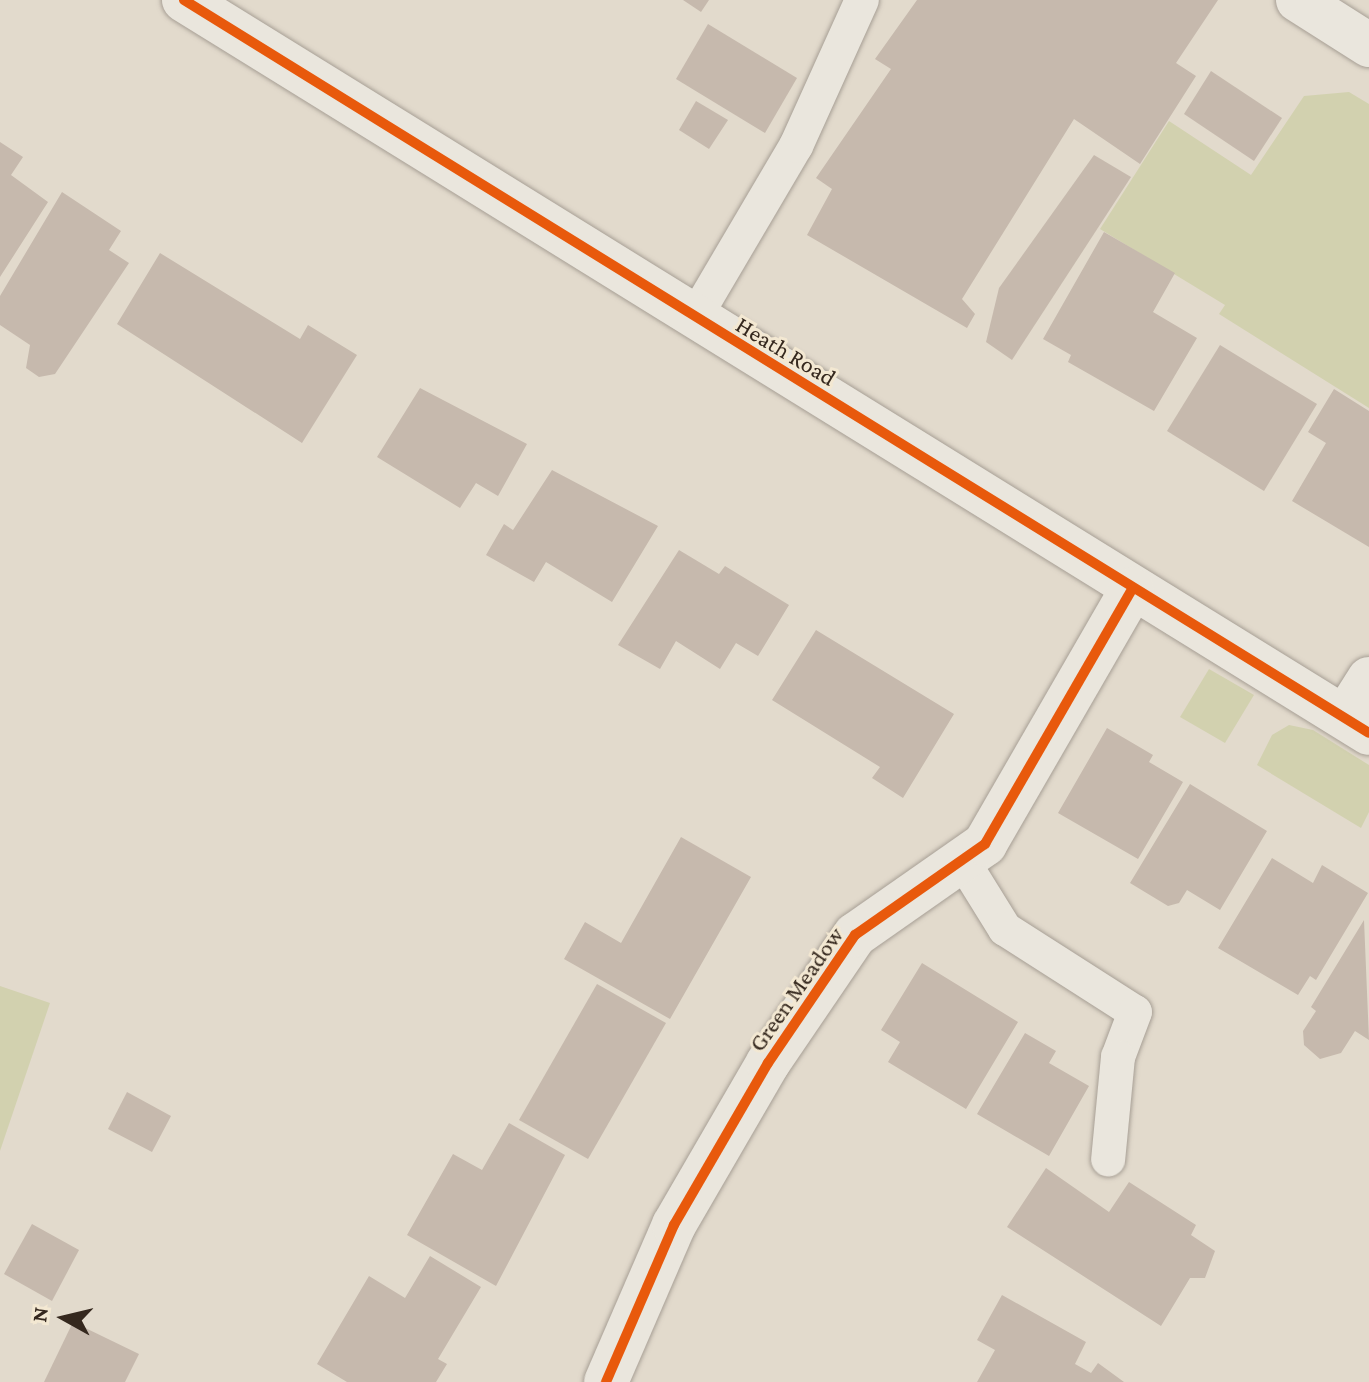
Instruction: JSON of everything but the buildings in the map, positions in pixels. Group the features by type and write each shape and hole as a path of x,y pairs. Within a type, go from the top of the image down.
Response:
{"street":[{"name":"Heath Road","path":"184,0 694,319 1357,725"},
{"path":"1298,0 1369,45"},
{"name":"Green Meadow","path":"606,1382 674,1225 768,1063 848,945 883,911 964,863 985,844 1132,589"},
{"path":"1357,725 1369,679"}],"lane":[{"path":"694,319 796,146 862,0"},
{"path":"964,863 1005,929 1135,1012 1118,1057 1108,1160"}],"green space":[{"path":"1349,92 1369,104 1369,408 1219,314 1225,305 1100,229 1169,121 1251,175 1304,96"},
{"path":"1209,669 1254,695 1225,743 1180,717"},
{"path":"1289,725 1313,730 1369,765 1369,812 1361,828 1257,765 1272,735"},
{"path":"0,986 50,1003 0,1151"}],"cycle path":[{"path":"184,0 1369,733"},
{"path":"606,1382 674,1225 768,1063 855,935 985,844 1132,589"}]}
